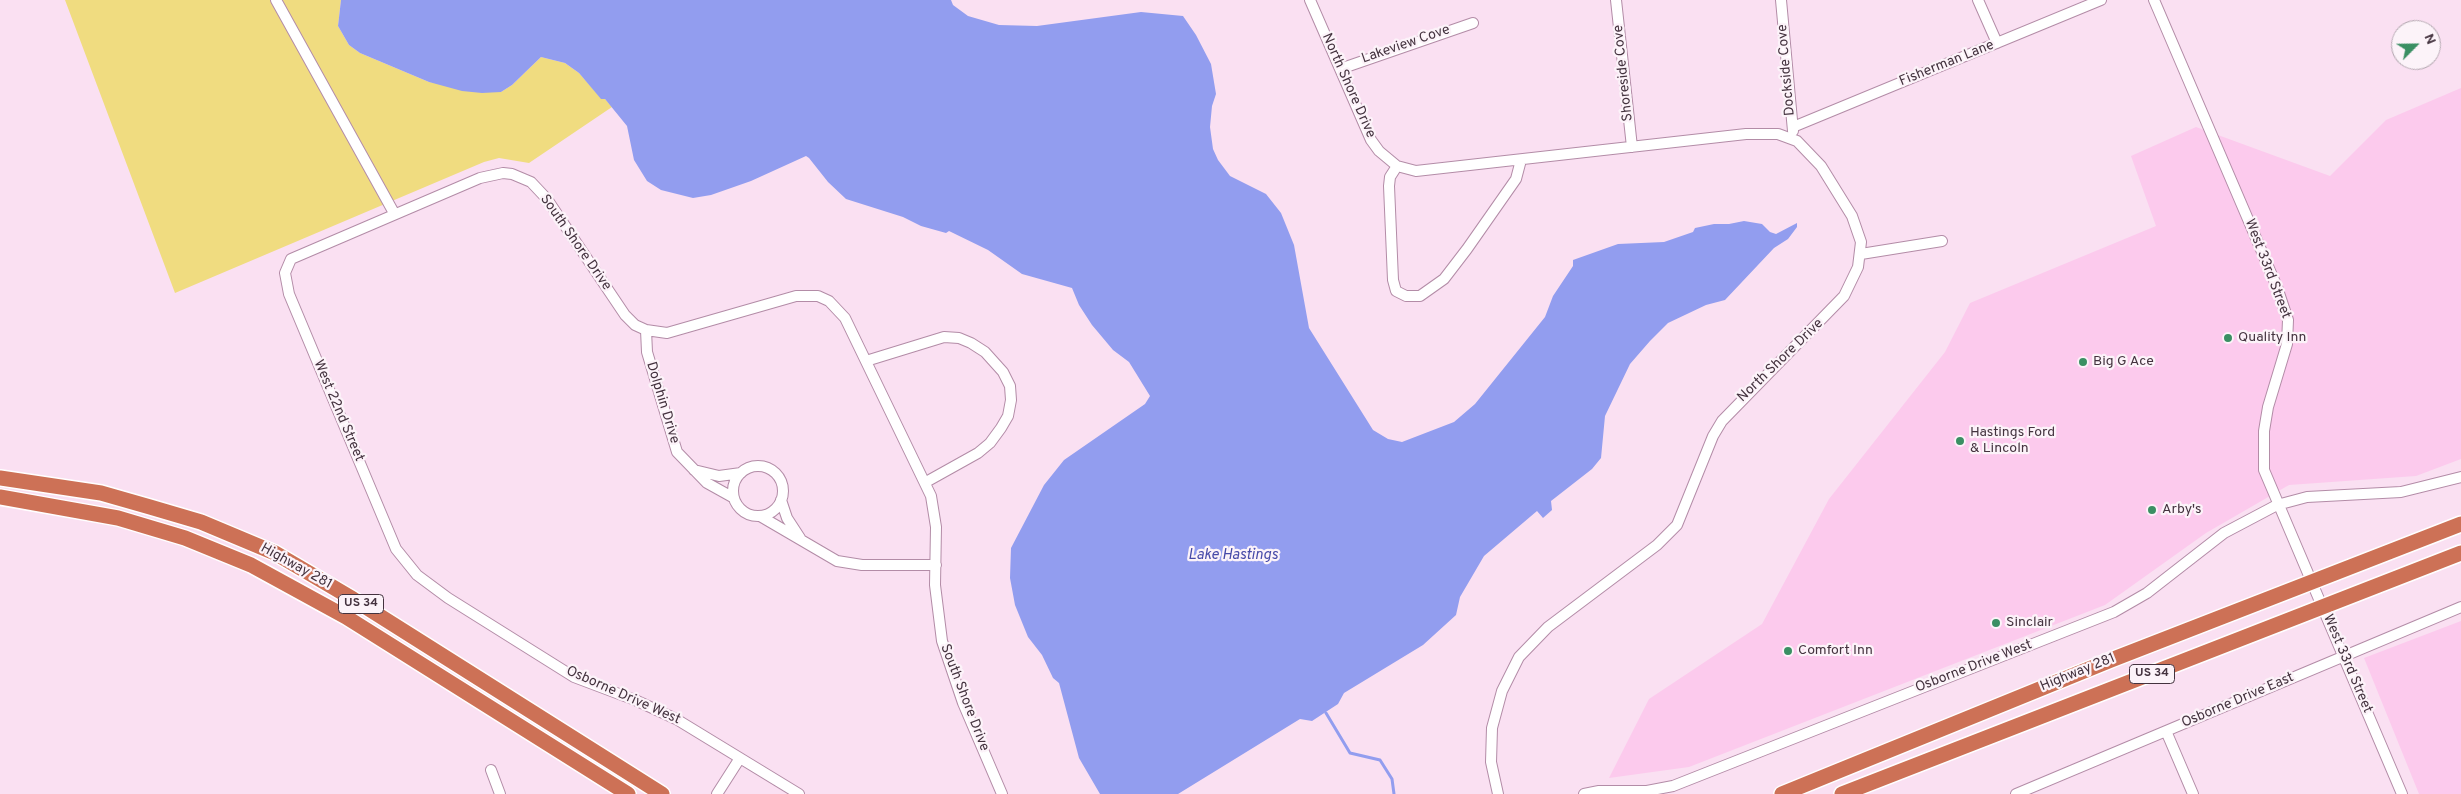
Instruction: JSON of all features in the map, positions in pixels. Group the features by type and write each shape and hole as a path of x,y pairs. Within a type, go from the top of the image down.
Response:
{"highway":[{"name":"Highway 281","path":"0,478 101,493 201,522 275,553 353,599 662,794"},
{"name":"Highway 281","path":"0,497 84,511 148,527 184,538 251,565 346,617 628,794"},
{"name":"Highway 281","path":"1782,794 2111,660 2461,524"},
{"name":"Highway 281","path":"1842,794 2461,553"}],"street":[{"path":"276,0 394,213"},
{"name":"North Shore Drive","path":"1310,0 1371,140 1379,151 1397,166 1416,171 1764,133 1778,134 1794,140 1808,151 1821,166 1852,216 1860,236 1861,254 1855,276 1844,296 1722,421 1713,436 1677,525 1657,546 1548,627 1519,657 1502,691 1492,728 1491,762 1498,794"},
{"name":"Shoreside Cove","path":"1616,0 1632,147"},
{"name":"Dockside Cove","path":"1781,0 1794,140"},
{"path":"1978,0 1997,44"},
{"name":"Fisherman Lane","path":"1793,126 2101,0"},
{"name":"West 33rd Street","path":"2154,0 2288,320 2287,344 2268,407 2264,431 2264,470 2277,505 2324,607 2402,794"},
{"name":"Lakeview Cove","path":"1340,69 1473,22"},
{"path":"1397,166 1390,177 1388,186 1393,280 1396,292 1406,296 1420,296 1444,279 1516,179 1521,160"},
{"name":"South Shore Drive","path":"288,291 285,273 291,259 394,213 493,174 503,173 521,177 531,182 546,199 625,316 635,325 646,330 667,333 796,296 818,296 829,301 839,310 926,482 935,514 935,585 942,641 963,703 1002,794"},
{"path":"1861,254 1942,241"},
{"name":"West 22nd Street","path":"288,291 389,531"},
{"name":"Dolphin Drive","path":"646,330 647,352 672,440 677,452 707,483 734,498 742,511 760,516 788,534 800,538 838,561 851,564 936,565"},
{"path":"866,361 914,344 944,337 959,338 985,352 1004,372 1010,386 1011,400 1008,416 1001,428 990,443 978,454 926,482"},
{"name":"Dolphin Drive","path":"693,469 719,476 741,473 755,467 772,472 781,484 781,500 787,518 800,538"},
{"path":"734,498 734,486 741,473"},
{"name":"Osborne Drive West","path":"1584,794 1599,791 1647,791 1673,786 2114,612 2147,593 2224,533 2277,505 2306,497 2401,492 2461,477"},
{"path":"760,516 772,512 781,500"},
{"name":"Osborne Drive West","path":"389,531 396,549 417,575 448,598 574,678 635,700 676,719 799,794"},
{"name":"Osborne Drive East","path":"2016,794 2461,607"},
{"path":"2166,731 2193,794"},
{"path":"717,794 740,758"},
{"path":"491,770 500,794"}],"shaded area":[{"path":"65,0 341,0 338,26 349,45 360,53 429,82 501,92 512,85 541,57 565,63 579,73 601,98 605,99 612,107 529,163 499,158 484,162 175,293"},
{"path":"2461,88 2461,459 2416,476 2289,485 2206,533 2105,605 1689,767 1609,778 1649,699 1762,624 1829,499 1945,352 1970,303 2156,226 2131,156 2196,127 2330,176 2386,120"},
{"path":"2461,621 2461,794 2419,794 2364,658"}],"water":[{"name":"Lake Hastings","path":"341,0 951,0 953,5 968,16 999,25 1037,26 1141,12 1183,16 1196,35 1211,64 1216,94 1212,106 1210,127 1213,149 1218,160 1230,176 1266,194 1281,213 1294,245 1309,328 1373,430 1388,439 1402,442 1454,422 1475,404 1545,317 1553,296 1573,266 1573,260 1618,244 1664,242 1693,232 1695,228 1714,224 1744,221 1762,224 1770,232 1776,234 1797,223 1797,227 1788,239 1774,248 1725,300 1706,305 1668,323 1650,341 1630,364 1605,416 1601,458 1592,469 1551,501 1552,510 1543,518 1537,511 1484,556 1460,597 1456,615 1423,645 1344,693 1338,704 1312,721 1300,719 1178,794 1100,794 1079,758 1059,683 1053,678 1042,655 1028,637 1015,605 1010,578 1011,548 1044,485 1064,460 1145,404 1150,396 1129,362 1113,350 1092,325 1079,305 1072,288 1022,274 988,250 949,231 946,233 921,226 903,217 846,199 828,182 806,156 751,181 711,195 693,198 661,190 647,181 634,160 627,126 605,99 601,99 579,73 565,63 541,57 512,85 501,92 462,91 429,82 360,53 349,45 338,26"}],"waterway":[{"path":"1326,713 1350,753 1380,760 1392,779 1394,794"}],"place":[{"name":"Quality Inn","path":"2228,338"},
{"name":"Big G Ace","path":"2083,362"},
{"name":"Hastings Ford & Lincoln","path":"1960,441"},
{"name":"Arby's","path":"2152,510"},
{"name":"Sinclair","path":"1996,623"},
{"name":"Comfort Inn","path":"1788,651"}]}
